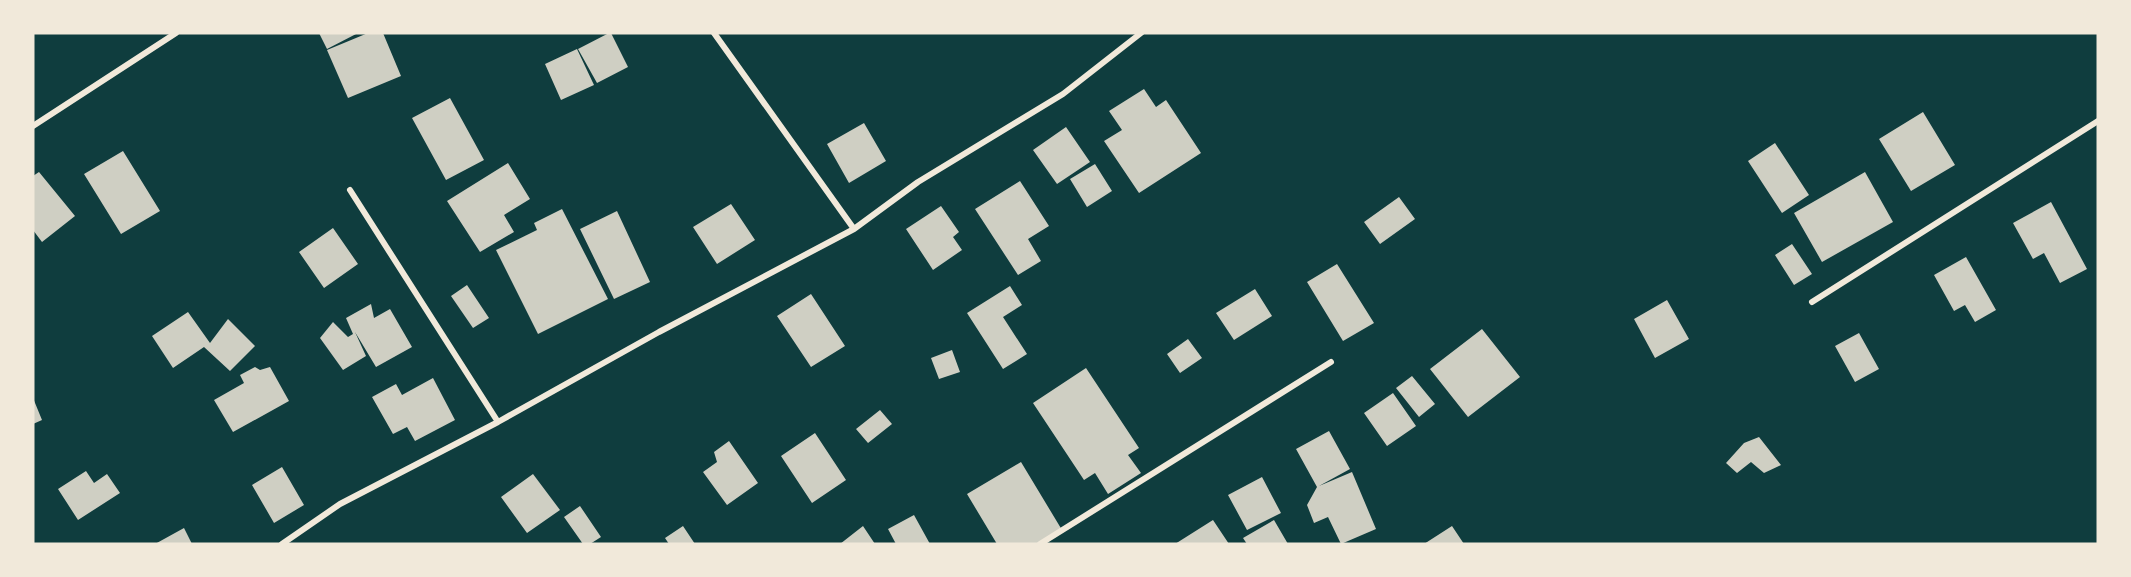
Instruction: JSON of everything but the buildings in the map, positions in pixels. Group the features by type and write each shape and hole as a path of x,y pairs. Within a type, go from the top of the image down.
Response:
{"street":[{"path":"33,126 176,33"},
{"path":"714,33 854,229"},
{"path":"282,544 340,504 498,422 659,332 854,229 918,182 1063,94 1141,33"},
{"path":"1812,302 2098,121"},
{"path":"350,190 498,422"},
{"path":"1040,544 1331,362"}]}
